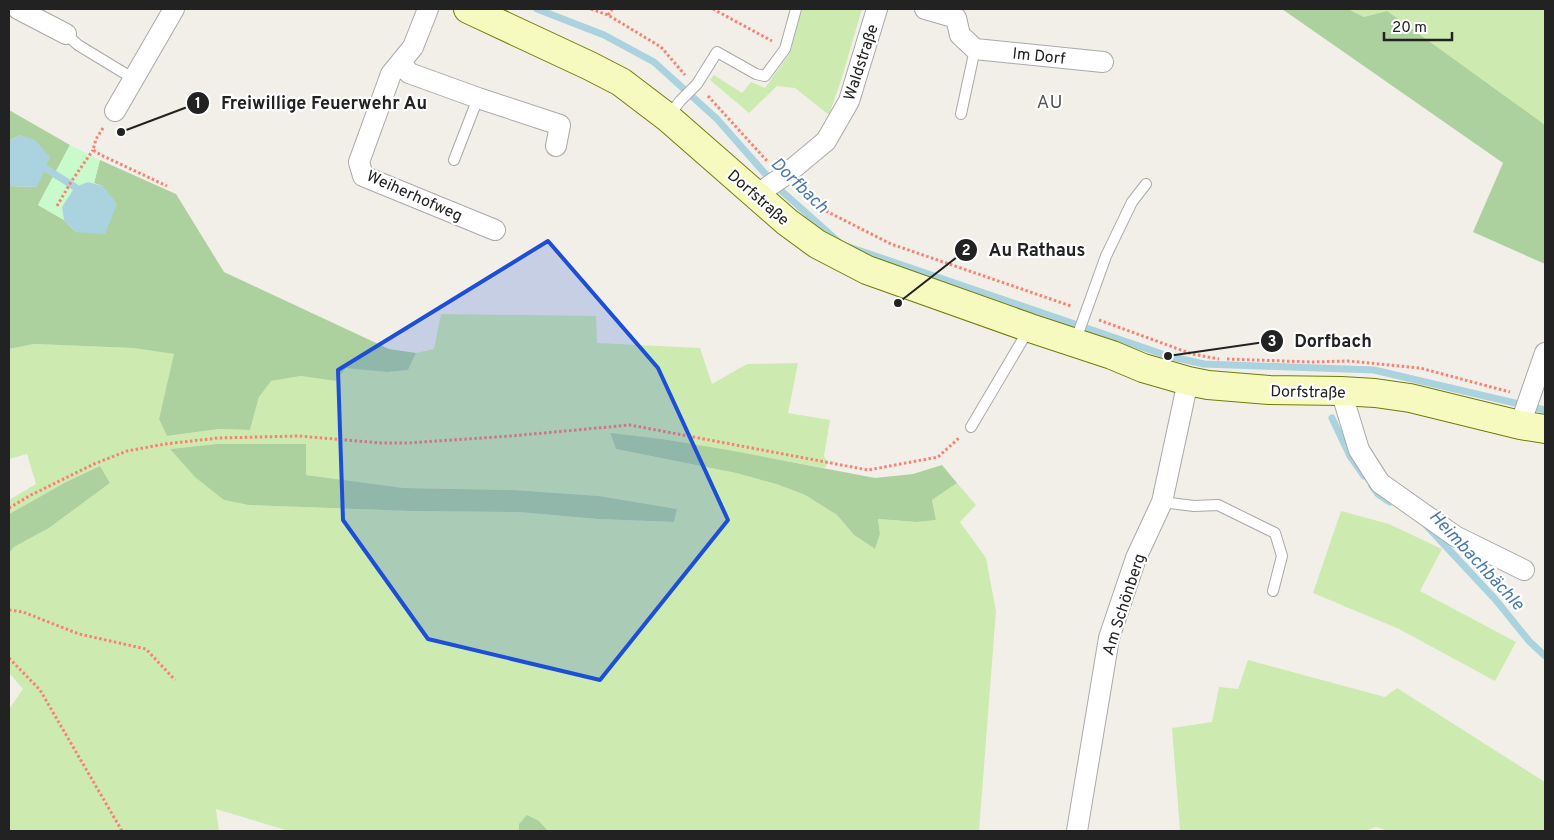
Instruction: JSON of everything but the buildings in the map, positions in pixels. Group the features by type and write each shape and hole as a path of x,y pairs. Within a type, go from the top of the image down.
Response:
{"main road":[{"name":"Dorfstraße","path":"485,12 674,109 760,192 787,222 817,244 868,270 1030,328 1077,338 1143,368 1188,381 1208,385 1269,390 1341,390 1375,393 1530,416"}],"street":[{"path":"18,9 66,34"},
{"path":"115,111 174,9"},
{"name":"Weiherhofweg","path":"428,9 413,47 391,74 359,162 363,176 495,230"},
{"name":"Waldstraße","path":"760,192 826,141 850,101 877,9"},
{"path":"925,9 959,13 960,36 974,49"},
{"name":"Im Dorf","path":"974,49 1103,62"},
{"path":"401,62 409,73 478,98 560,124 556,146"},
{"path":"1530,416 1545,353"},
{"name":"Am Schönberg","path":"1077,831 1109,638 1136,558 1162,502 1188,381"},
{"path":"1341,390 1359,450 1380,483 1455,536 1524,570"}],"lane":[{"path":"674,109 701,78 717,52 756,74 765,76 785,49 796,9"},
{"path":"66,34 78,45 134,79"},
{"path":"961,114 974,49"},
{"path":"454,160 478,98"},
{"path":"1077,338 1106,256 1132,202 1146,184"},
{"path":"971,427 1030,328"},
{"path":"1162,502 1194,506 1218,505 1275,533 1282,556 1273,591"}],"path":[{"path":"608,15 612,9"},
{"path":"713,9 785,49"},
{"path":"57,206 93,150 96,139 115,111"},
{"path":"93,150 167,186"},
{"path":"784,175 824,210 877,238 924,256 1072,306 1085,316 1192,354 1246,361 1348,361 1420,368 1504,391 1530,416"},
{"path":"923,262 924,256"},
{"path":"9,508 94,464 128,451 165,444 218,438 299,436 381,443 407,443 630,425 868,470 938,457 971,427"},
{"path":"9,610 24,612 79,634 146,649 176,680"},
{"path":"9,658 40,690 122,831"}],"highlighted area":[{"path":"548,241 658,368 728,520 600,680 428,639 343,520 338,370"}],"green space":[{"path":"802,9 862,9 829,115 795,88 777,86 749,113 710,80 714,75 742,93 751,82 765,88 790,53"},
{"path":"1282,9 1348,9 1364,17 1387,11 1545,125 1545,264 1473,232 1503,163"},
{"path":"1348,9 1545,9 1545,125 1364,17"},
{"path":"9,110 70,145 38,205 64,220 76,232 103,186 94,183 100,160 176,194 224,272 389,349 416,353 408,370 387,372 346,368 335,381 301,376 271,381 259,397 250,430 219,429 167,436 159,419 174,354 133,348 34,344 9,349 9,186 37,187 20,135 9,141"},
{"path":"70,145 100,160 94,183 88,182 62,207 64,220 38,205"},
{"path":"441,314 596,316 597,343 700,348 712,384 747,364 798,363 788,413 830,420 824,456 828,462 825,468 662,439 610,434 616,449 736,473 776,484 805,495 837,515 854,535 875,549 880,534 878,519 917,522 936,520 932,500 957,483 976,505 960,522 986,558 996,611 979,831 289,831 216,809 219,831 9,831 9,709 23,689 9,673 9,553 14,547 49,528 110,483 100,466 66,482 9,514 9,500 36,484 27,454 9,459 9,349 34,344 133,348 175,354 159,419 168,436 219,429 250,430 259,397 270,381 301,376 335,381 346,367 387,372 408,370 416,353 434,349","holes":["216,444 306,444 305,475 404,488 514,490 599,496 677,509 674,522 598,519 519,512 411,511 249,505 170,449"]},
{"path":"610,433 728,450 875,478 913,474 942,465 957,483 932,500 936,520 917,522 878,519 880,534 875,549 854,535 837,515 805,495 776,484 736,473 616,449"},
{"path":"216,444 306,444 306,475 404,488 514,490 599,496 677,509 674,522 598,519 519,512 411,511 249,505 224,500 195,477 170,449"},
{"path":"100,466 110,483 49,528 14,547 9,553 9,514 66,482"},
{"path":"1341,511 1389,524 1442,549 1420,591 1516,642 1495,681 1399,629 1313,593"},
{"path":"1248,660 1385,697 1397,688 1545,782 1545,827 1543,831 1389,831 1376,827 1365,831 1180,831 1172,728 1212,722 1219,687 1238,689"},
{"path":"527,815 539,821 548,831 519,831 519,824"}],"water":[{"path":"20,135 35,140 50,157 37,187 9,186 9,141"},
{"path":"88,182 103,186 117,204 105,234 76,232 64,220 62,207 75,187"}],"waterway":[{"name":"Dorfbach","path":"537,9 604,35 654,62 717,119 776,186 840,243"},
{"path":"45,168 75,187"},
{"name":"Dorfbach","path":"849,247 1168,356 1204,364 1374,370 1545,410"},
{"name":"Heimbachbächle","path":"1332,418 1350,456 1364,476"},
{"name":"Heimbachbächle","path":"1372,486 1378,494 1390,502"},
{"name":"Heimbachbächle","path":"1426,525 1495,599 1529,641 1545,656"}],"place":[{"name":"Freiwillige Feuerwehr Au","path":"121,132"},
{"name":"Au Rathaus","path":"898,303"},
{"name":"Dorfbach","path":"1168,356"}],"district":[{"name":"AU","path":"1050,101"}]}
